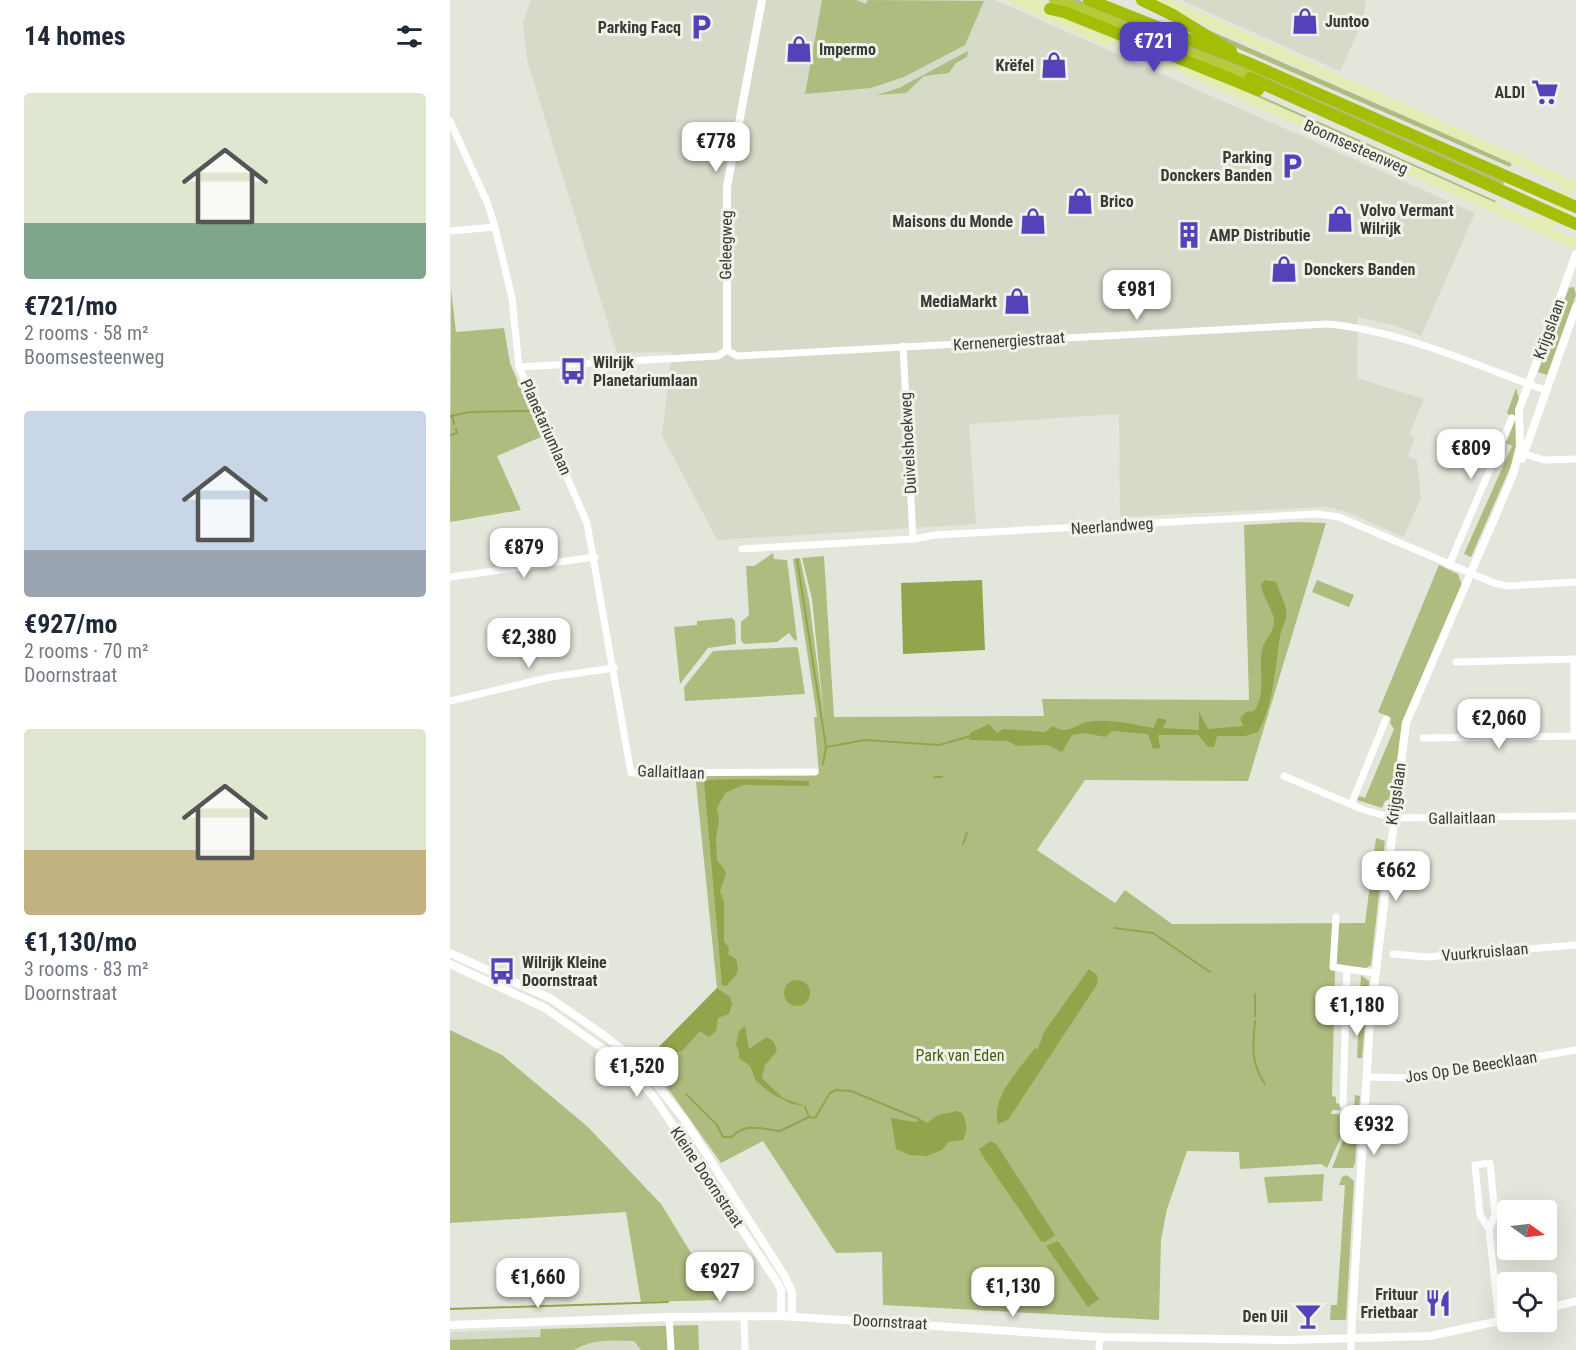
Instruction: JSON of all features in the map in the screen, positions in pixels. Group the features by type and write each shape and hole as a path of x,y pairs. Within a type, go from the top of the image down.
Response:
{"highway":[{"path":"1089,0 1246,62 1576,207"},
{"path":"1142,0 1194,27 1246,62"},
{"path":"1052,5 1250,78 1318,111 1576,224"},
{"path":"1052,5 1064,12 1296,106 1318,111"}],"main road":[{"name":"Boomsesteenweg","path":"1014,0 1104,40 1136,50"},
{"name":"Boomsesteenweg","path":"1028,0 1052,5 1136,50 1576,244"},
{"path":"1161,0 1576,188"},
{"path":"1529,224 1551,222 1557,217 1566,192 1564,182"}],"street":[{"name":"Geleegweg","path":"727,350 727,187 762,0"},
{"name":"Planetariumlaan","path":"450,121 487,202 495,227 512,298 519,367 587,523 614,668"},
{"path":"450,231 495,227"},
{"name":"Krijgslaan","path":"1513,475 1520,446 1519,410 1576,254"},
{"name":"Krijgslaan","path":"1351,1350 1374,973 1406,723 1524,454 1576,307"},
{"name":"Kernenergiestraat","path":"519,367 718,356 727,350 737,356 1327,324 1359,327 1391,336 1547,391"},
{"name":"Duivelshoekweg","path":"903,346 914,539"},
{"path":"1449,565 1512,418"},
{"path":"1524,454 1544,460 1576,459"},
{"name":"Neerlandweg","path":"742,549 914,539 936,535 1317,514 1339,517 1470,574 1508,586 1576,582"},
{"path":"450,577 595,557"},
{"path":"1424,738 1575,736 1575,659 1456,662"},
{"path":"450,701 551,676 614,668"},
{"name":"Gallaitlaan","path":"614,668 631,773 815,772"},
{"name":"Krijgslaan","path":"1351,805 1386,719"},
{"name":"Gallaitlaan","path":"1284,776 1351,805 1393,818 1576,816"},
{"path":"1336,917 1334,967 1374,973"},
{"name":"Vuurkruislaan","path":"1393,954 1426,957 1576,945"},
{"name":"Kleine Doornstraat","path":"450,953 550,998 605,1036 640,1064 684,1119 784,1275 792,1292 792,1317"},
{"name":"Kleine Doornstraat","path":"450,964 564,1019 637,1076 777,1282 781,1290 781,1316"},
{"path":"1343,1104 1347,969"},
{"name":"Jos Op De Beecklaan","path":"1366,1077 1413,1078 1576,1050"},
{"path":"1489,1229 1495,1215 1490,1163 1475,1165 1480,1215 1489,1229 1497,1282"},
{"path":"1557,1306 1576,1301"},
{"path":"744,1316 745,1350"},
{"name":"Doornstraat","path":"450,1325 669,1317 781,1316 1100,1337 1351,1338 1430,1336 1497,1322"},
{"path":"669,1317 671,1350"},
{"path":"1099,1350 1100,1337"}],"shaded area":[{"path":"531,0 995,0 1475,213 1421,336 1397,326 1358,317 1357,378 1424,399 1409,435 1415,438 1408,456 1417,461 1421,499 1403,537 1345,511 1326,507 1120,517 1119,414 969,424 976,524 717,540 662,435 672,352 617,353 527,60 523,23"},
{"path":"1181,0 1366,0 1363,20 1340,71"},
{"path":"982,580 985,650 903,654 901,583"},
{"path":"1265,580 1276,582 1284,602 1286,620 1280,636 1271,698 1258,732 1245,736 1217,736 1214,747 1208,747 1198,735 1158,735 1160,748 1153,749 1148,734 1112,731 1105,737 1085,733 1072,735 1062,752 1047,745 1017,746 1007,741 969,740 970,733 989,724 997,733 1003,729 1045,732 1053,726 1067,730 1095,721 1120,722 1153,728 1158,718 1167,720 1163,728 1199,730 1199,712 1208,729 1243,726 1240,718 1246,712 1254,711 1258,704 1261,689 1262,650 1274,624 1273,615 1261,585"},
{"path":"704,780 809,781 809,786 743,785 725,793 717,808 719,821 716,838 717,861 726,874 720,891 724,902 724,941 729,948 728,954 736,959 738,970 727,986 722,985"},
{"path":"1089,969 1097,975 1098,983 1008,1120 998,1124 997,1114 1002,1093 1035,1048 1038,1049 1044,1032"},
{"path":"797,980 806,984 810,993 806,1002 797,1006 788,1002 784,993 788,984"},
{"path":"717,988 730,997 732,1004 729,1014 718,1018 716,1031 709,1037 700,1031 682,1051 654,1056 652,1054"},
{"path":"745,1026 749,1049 767,1037 774,1042 777,1051 765,1065 762,1078 783,1098 806,1106 792,1104 772,1094 756,1081 750,1066 739,1058 736,1044 739,1031"},
{"path":"957,1111 962,1113 966,1123 963,1140 948,1142 942,1150 927,1156 909,1155 896,1149 891,1118 915,1122 921,1119 927,1123 938,1115"},
{"path":"991,1141 997,1145 1055,1235 1045,1242 1041,1241 982,1155 979,1149"},
{"path":"1058,1241 1099,1299 1088,1307 1046,1246"},
{"path":"698,1325 699,1350 450,1350 450,1332"}],"green space":[{"path":"822,0 856,0 866,4 868,0 984,1 965,45 904,77 871,88 805,94"},
{"path":"1065,0 1079,0 1238,65 1504,182 1503,185"},
{"path":"1197,25 1512,163 1510,167 1230,45"},
{"path":"968,51 967,57 956,63 949,73 924,76 906,93 876,95 899,88"},
{"path":"1207,72 1496,201 1494,204 1206,76"},
{"path":"1574,287 1576,295 1547,375 1538,372 1569,288"},
{"path":"451,289 456,332 504,328 510,363 541,437 497,456 521,510 450,522"},
{"path":"1516,388 1519,399 1516,454 1471,557 1464,554 1512,446 1506,443 1515,420 1507,413"},
{"name":"Park van Eden","path":"1326,523 1248,781 1085,780 1037,850 1115,903 1125,890 1172,924 1365,923 1376,838 1385,841 1371,965 1366,968 1337,965 1335,972 1332,1096 1336,1097 1336,1103 1340,1104 1340,1110 1332,1110 1331,1114 1351,1114 1327,1168 1321,1164 1240,1169 1239,1152 1187,1151 1167,1209 1161,1240 1159,1320 883,1305 882,1252 836,1253 763,1141 721,1163 647,1059 717,988 695,773 819,773 814,717 817,717 793,559 800,558 809,600 824,717 812,599 802,558 824,556 834,717 1044,716 1042,699 1249,700 1244,525"},
{"path":"773,553 774,559 787,560 797,639 795,641 789,633 777,642 744,644 741,640 741,622 749,615 746,566 754,566"},
{"path":"1439,565 1458,574 1462,585 1402,722 1392,798 1385,801 1382,808 1357,800 1359,796 1365,798 1394,729 1390,723 1391,718 1378,712"},
{"path":"1317,580 1354,595 1349,607 1312,592"},
{"path":"732,618 735,621 736,644 708,648 680,684 674,627 697,625 697,621"},
{"path":"796,647 805,694 685,701 684,687 713,651"},
{"path":"1361,975 1369,981 1362,1058 1357,1058"},
{"path":"450,1030 502,1055 588,1127 661,1204 720,1300 641,1302 626,1212 450,1223"},
{"path":"1355,1095 1360,1096 1355,1163 1353,1168 1332,1168 1354,1112"},
{"path":"1324,1174 1322,1201 1268,1203 1264,1177"},
{"path":"1347,1175 1354,1181 1346,1320 1330,1320 1331,1305 1337,1305 1345,1185 1339,1185 1342,1177"},
{"path":"698,1325 699,1350 641,1350 634,1341 618,1340 595,1342 574,1350 450,1350 450,1340 540,1337 541,1329"}],"waterway":[{"path":"450,416 470,412 529,411"},
{"path":"452,416 454,424"},
{"path":"450,435 457,433 456,429"},
{"path":"797,559 826,747 823,764"},
{"path":"826,747 865,740 939,745 971,736"},
{"path":"934,777 942,777"},
{"path":"963,844 967,833"},
{"path":"1115,928 1153,933 1210,972"},
{"path":"1255,994 1255,1016"},
{"path":"1255,1021 1253,1046 1255,1061 1265,1084"},
{"path":"805,1107 809,1117 815,1118 830,1093 836,1090 851,1091 919,1119"},
{"path":"686,1094 717,1125 723,1137 732,1137 742,1129 748,1128 780,1131 809,1117"},
{"path":"450,1309 668,1302"}],"place":[{"name":"Juntoo","path":"1305,21"},
{"name":"Parking Facq","path":"701,27"},
{"name":"Impermo","path":"799,49"},
{"name":"Krëfel","path":"1054,65"},
{"name":"ALDI","path":"1545,92"},
{"name":"Parking Donckers Banden","path":"1292,166"},
{"name":"Brico","path":"1080,201"},
{"name":"Volvo Vermant Wilrijk","path":"1340,219"},
{"name":"Maisons du Monde","path":"1033,221"},
{"name":"AMP Distributie","path":"1189,235"},
{"name":"Donckers Banden","path":"1284,269"},
{"name":"MediaMarkt","path":"1017,301"},
{"name":"Wilrijk Planetariumlaan","path":"573,371"},
{"name":"Wilrijk Kleine Doornstraat","path":"502,971"},
{"name":"Frituur Frietbaar","path":"1438,1303"},
{"name":"Den Uil","path":"1308,1316"}]}
